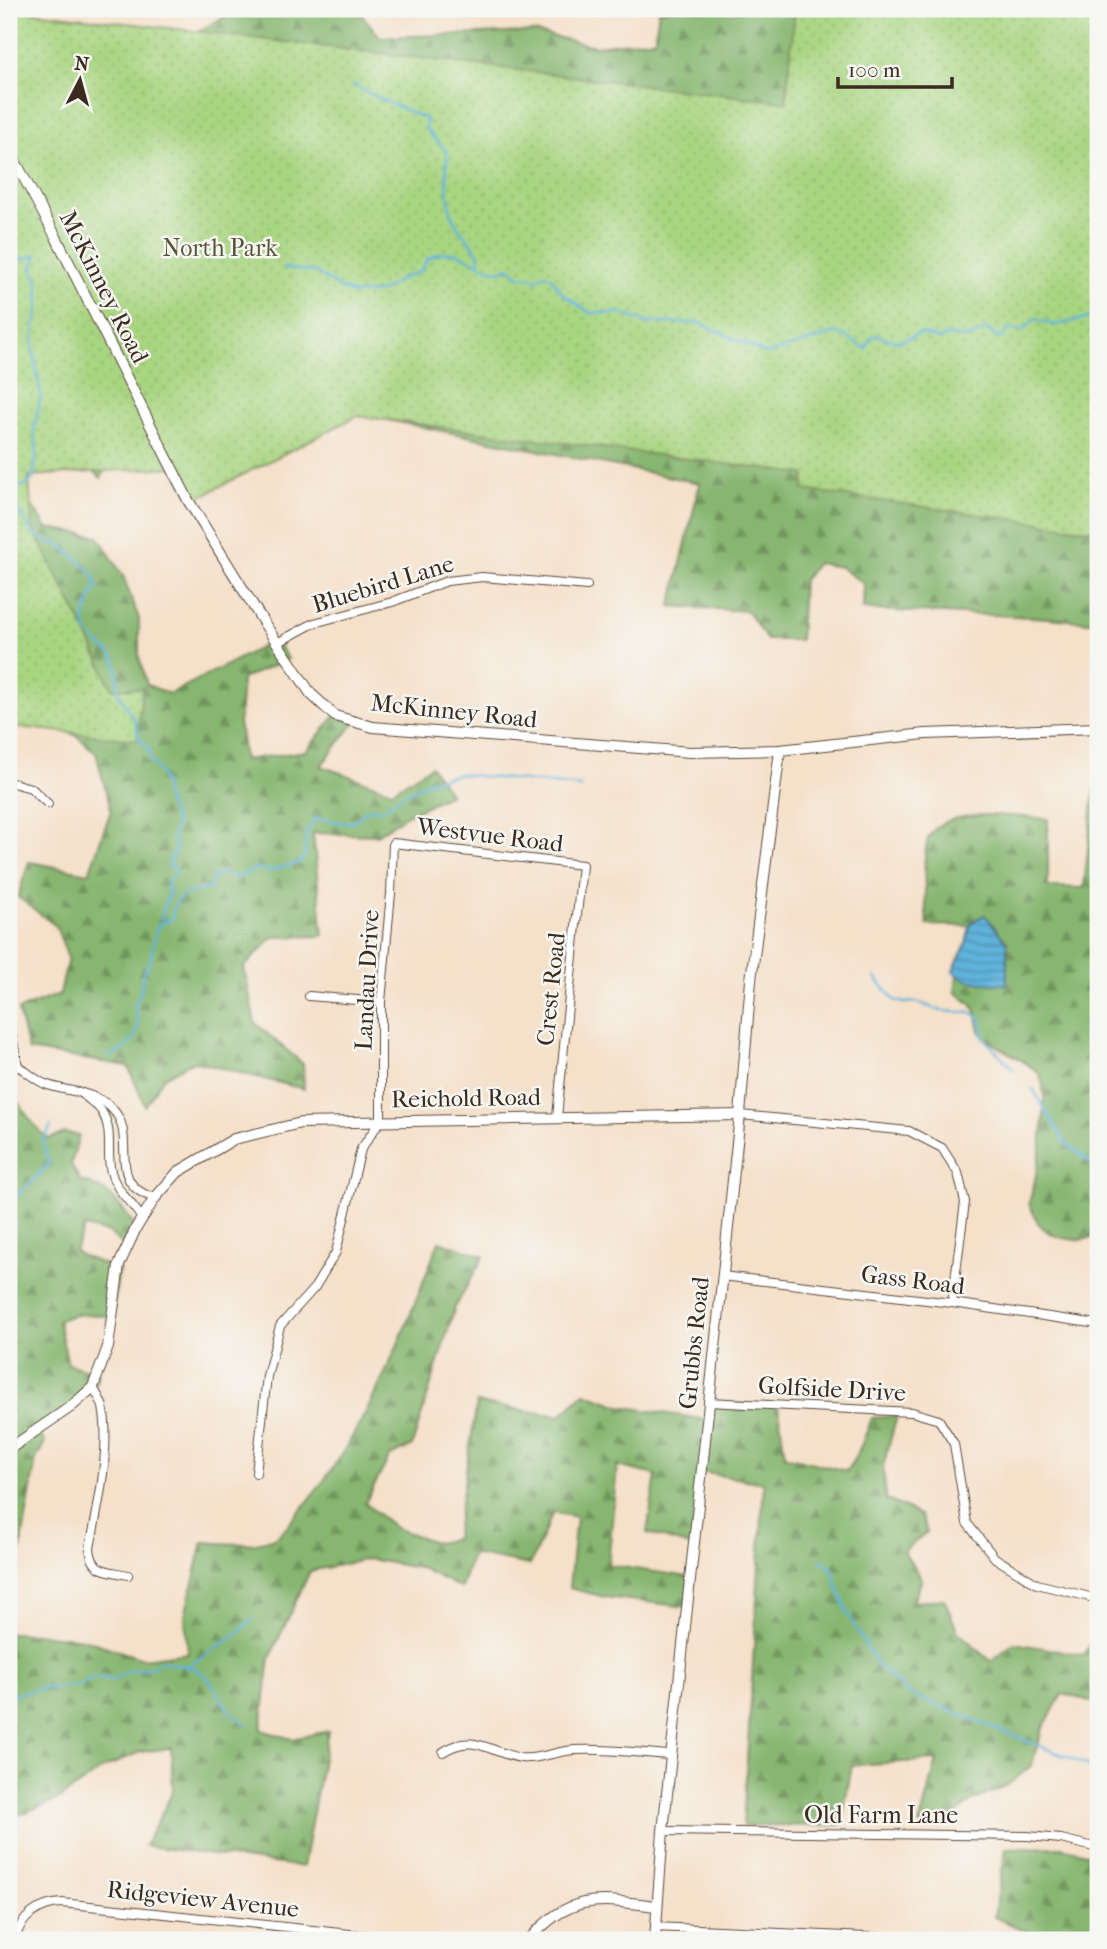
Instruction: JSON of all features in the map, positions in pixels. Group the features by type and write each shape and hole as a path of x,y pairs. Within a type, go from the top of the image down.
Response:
{"street":[{"name":"McKinney Road","path":"9,150 56,237 188,500 311,694 335,716 373,727 690,752 780,750 925,734 1098,728"},
{"name":"Bluebird Lane","path":"277,643 314,623 392,602 447,581 482,577 587,586"},
{"name":"Grubbs Road","path":"654,1940 663,1830 740,1115 752,968 780,750"},
{"path":"9,782 31,788 48,804"},
{"name":"Westvue Road","path":"393,843 582,864"},
{"name":"Landau Drive","path":"381,1120 381,1002 393,843"},
{"name":"Crest Road","path":"557,1117 582,864"},
{"path":"309,996 381,1002"},
{"path":"9,1022 18,1066 43,1084 94,1096 115,1113 121,1129 124,1167 130,1181 142,1194 155,1198"},
{"path":"9,1072 18,1066"},
{"path":"82,1093 100,1109 107,1122 111,1142 112,1176 142,1219"},
{"name":"Reichold Road","path":"9,1449 72,1406 93,1387 108,1348 119,1265 155,1198 178,1172 234,1139 301,1123 740,1115 909,1131 942,1148 958,1173 965,1202 952,1303"},
{"path":"256,1473 267,1376 280,1326 315,1287 336,1252 361,1149 381,1120"},
{"name":"Gass Road","path":"722,1276 952,1303 1098,1324"},
{"path":"93,1387 102,1405 104,1431 102,1478 90,1548 91,1560 96,1567 128,1575"},
{"name":"Golfside Drive","path":"708,1402 912,1412 939,1420 954,1444 967,1522 995,1558 1037,1584 1098,1599"},
{"path":"443,1752 468,1743 526,1758 577,1749 671,1755"},
{"name":"Old Farm Lane","path":"663,1830 1014,1836 1061,1839 1098,1848"},
{"path":"529,1940 554,1915 581,1903 606,1901 656,1906"},
{"name":"Ridgeview Avenue","path":"15,1940 20,1926 31,1914 46,1905 62,1903 405,1940"},
{"path":"655,1927 930,1940"}],"green space":[{"name":"North Park","path":"9,9 786,102 795,9 1098,9 1098,531 804,490 805,474 357,416 192,501 174,467 29,476 32,527 112,689 142,688 137,740 9,726"},
{"name":"North Park","path":"239,9 357,9 380,37 534,32 595,46 655,39 659,9 1098,9 1098,623 1040,617 863,609 864,584 840,567 817,563 803,580 800,640 767,640 747,611 671,606 700,483 338,410 217,158 199,31"},
{"path":"9,150 112,452 101,478 81,459 31,457 28,500 47,528 98,536 123,576 139,619 139,656 147,685 170,694 275,640 288,659 242,679 239,723 244,760 306,751 335,716 355,722 321,766 392,791 431,766 450,794 403,817 377,835 313,833 323,936 273,937 244,967 255,1023 303,1064 304,1089 193,1061 164,1077 145,1106 128,1066 28,1050 18,1010 60,994 68,958 56,926 18,897 29,862 89,873 111,810 96,753 77,736 45,722 9,715"},
{"path":"1098,776 1098,979 1092,1039 1098,1040 1098,1194 1092,1238 1078,1240 1057,1236 1044,1229 1029,1203 1044,1118 1043,1085 1039,1074 1023,1061 985,1039 979,1029 975,1009 955,992 957,976 1006,984 1007,942 985,916 973,921 970,926 927,925 925,855 929,837 938,827 950,820 984,815 1048,819 1048,887 1084,888"},
{"path":"10,1083 26,1113 48,1139 65,1133 79,1135 71,1164 80,1181 99,1188 113,1198 136,1228 127,1248 109,1233 84,1227 75,1251 119,1270 112,1317 91,1314 58,1321 68,1364 99,1374 93,1387 37,1431 45,1442 36,1459 21,1548 9,1586"},
{"path":"439,1241 484,1256 455,1307 412,1446 390,1456 365,1503 395,1528 437,1543 455,1539 477,1403 560,1416 585,1393 620,1406 706,1420 708,1402 778,1406 785,1456 847,1471 860,1449 872,1418 897,1416 883,1466 886,1499 920,1515 927,1532 903,1551 922,1579 913,1602 944,1599 958,1632 991,1661 1014,1643 1084,1655 1098,1631 1098,1703 1062,1694 1042,1730 1031,1766 1008,1785 972,1801 939,1828 919,1825 937,1760 852,1765 841,1825 743,1826 764,1483 701,1472 693,1547 647,1533 656,1475 617,1466 608,1565 690,1577 687,1607 605,1597 569,1588 576,1517 553,1512 530,1565 472,1554 461,1588 423,1569 369,1559 310,1571 270,1657 261,1730 292,1739 328,1731 303,1867 145,1846 173,1791 171,1748 140,1752 102,1769 59,1799 9,1819 9,1633 83,1639 143,1659 188,1653 185,1615 203,1542 251,1543 277,1536 323,1482 381,1383"},
{"path":"1062,1847 1098,1856 1098,1940 1042,1940 994,1917 1006,1848"}],"water":[{"path":"985,915 1007,943 1007,984 970,981 953,971 966,944 970,926 973,921"}],"waterway":[{"path":"353,84 427,120 425,128 447,152 447,189 453,217 474,246 480,261"},
{"path":"9,233 13,246 11,250 23,260 37,254 32,267 38,283 39,304 32,342 41,396 34,429 37,453 33,479 25,485 13,488 11,502 35,535 58,544 92,573 97,585 85,616 86,631 115,661 119,694 134,720 138,737 148,748 151,761 161,774 176,824 172,838 176,848 169,865 176,870 166,886 170,892 163,909 162,923 157,927 150,961 143,974 141,992 135,1003 138,1024 134,1038 123,1050 109,1056"},
{"path":"284,268 316,272 354,294 380,292 421,271 427,259 440,253 457,253 490,269 502,271 508,267 521,277 532,277 536,280 545,274 551,277 563,294 590,313 620,313 648,323 700,323 767,354 836,333 866,349 871,338 876,335 899,342 921,333 939,339 947,336 970,338 987,329 997,338 1003,337 1007,330 1024,330 1035,319 1055,325 1098,316"},
{"path":"164,923 171,920 178,899 209,889 214,877 221,873 235,878 258,868 271,871 298,863 305,856 307,831 316,818 352,822 369,809 381,810 431,780 460,774 581,787"},
{"path":"875,977 894,1000 916,1002 942,1011 972,1013 980,1018 983,1037 1013,1069"},
{"path":"1033,1089 1065,1142 1098,1167"},
{"path":"9,1204 49,1164 43,1143 51,1126"},
{"path":"9,1219 15,1223 9,1233"},
{"path":"821,1560 831,1568 847,1612 877,1665 911,1695 1098,1769"},
{"path":"188,1666 233,1637 253,1619"},
{"path":"9,1696 38,1689 81,1685 91,1678 114,1679 129,1671 154,1667 161,1661 199,1671 211,1683 228,1709 246,1725"}]}
